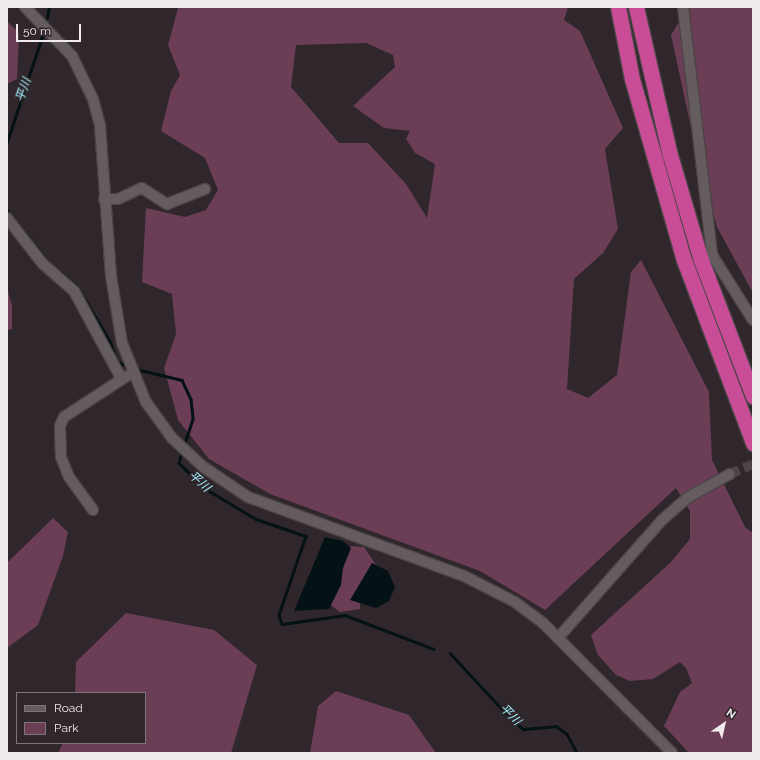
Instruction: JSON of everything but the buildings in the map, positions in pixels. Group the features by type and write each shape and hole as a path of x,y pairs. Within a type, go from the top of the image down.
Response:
{"highway":[{"path":"618,7 636,95 684,260 753,443"},
{"path":"636,7 670,155 701,260 753,396"}],"street":[{"path":"25,7 72,56 89,89 100,126 104,199 116,309 131,370 146,402 179,445 187,454 248,497 482,584 528,611 558,638 672,753"},
{"path":"683,7 712,255 753,320"},
{"path":"104,199 118,199 142,188 167,204 205,189"},
{"path":"7,218 43,264 74,291 121,378"},
{"path":"93,510 69,477 61,457 60,426 64,417 131,370"},
{"path":"558,638 662,520 686,498 730,474"}],"green space":[{"path":"170,7 568,7 564,20 580,31 623,128 605,149 618,229 603,253 574,279 567,389 588,398 617,375 631,272 641,260 709,392 712,460 745,527 753,533 753,753 689,753 664,726 680,692 692,683 686,668 680,662 653,679 630,681 616,675 598,655 591,635 670,563 690,539 690,511 676,488 545,610 480,571 270,494 209,459 178,420 164,368 176,334 172,294 142,282 146,208 185,217 206,210 218,190 205,158 161,131 171,91 180,75 168,45 178,8","holes":["366,43 393,55 395,67 353,106 384,128 410,131 406,139 415,153 435,164 427,218 406,184 368,143 339,143 291,87 296,45"]},
{"path":"688,7 753,7 753,293 717,227 693,137 671,35"},
{"path":"7,21 19,33 17,79 7,84"},
{"path":"7,287 12,306 12,329 7,330"},
{"path":"53,518 68,532 63,556 38,625 7,648 7,563"},
{"path":"350,546 364,547 377,566 360,598 360,609 340,612 327,602"},
{"path":"126,613 214,630 257,665 231,753 58,753 62,744 146,744 146,692 75,692 76,662"},
{"path":"336,691 409,715 436,753 310,753 318,706"}],"shaded area":[{"path":"325,537 343,541 351,548 343,568 341,585 329,609 294,611"},
{"path":"372,563 388,571 395,587 389,601 376,608 350,600"}],"waterway":[{"name":"平川","path":"47,18 49,7"},
{"name":"平川","path":"7,142 42,37"},
{"name":"平川","path":"7,210 50,264"},
{"name":"平川","path":"59,271 77,286 110,341 117,361 129,367"},
{"name":"平川","path":"136,369 182,380 191,399 193,419 184,446"},
{"name":"平川","path":"182,452 179,463 206,489 256,519 306,536 279,615 282,624 345,615 434,649"},
{"name":"平川","path":"450,653 515,723 524,729 556,726 567,734 577,753"}],"tunnel":[{"path":"730,474 753,464"}]}
